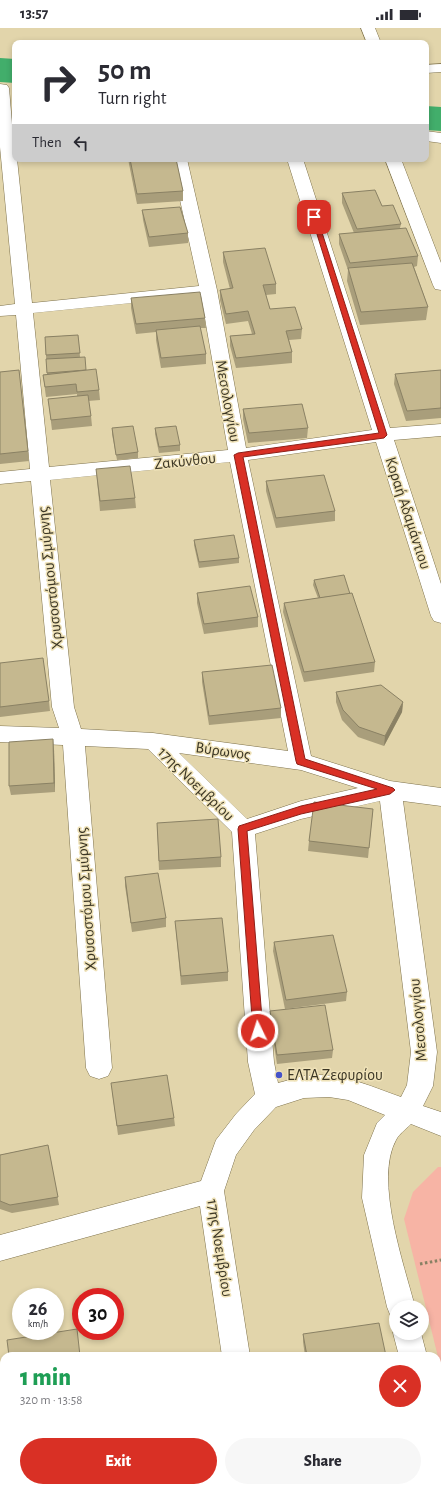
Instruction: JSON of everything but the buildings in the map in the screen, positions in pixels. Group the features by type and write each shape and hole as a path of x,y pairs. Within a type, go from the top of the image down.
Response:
{"street":[{"path":"368,28 373,40"},
{"path":"429,68 441,68"},
{"name":"Χρυσοστόμου Σμύρνης","path":"6,88 12,162"},
{"path":"429,136 441,138"},
{"name":"Χρυσοστόμου Σμύρνης","path":"12,162 39,475 63,707 73,738 99,1068"},
{"name":"Μεσολογγίου","path":"180,162 208,290 238,455 301,761"},
{"name":"Κοραή Αδαμάντιου","path":"296,162 441,616"},
{"path":"394,162 441,285"},
{"path":"0,311 208,290"},
{"name":"Ζακύνθου","path":"0,478 238,455 384,435 441,430"},
{"name":"Βύρωνος","path":"0,734 153,741 301,761 390,790 441,797"},
{"name":"17ης Νοεμβρίου","path":"153,741 242,829 261,1062 268,1098 245,1122 225,1150 211,1191 235,1352"},
{"path":"242,829 301,810 390,790"},
{"name":"Μεσολογγίου","path":"390,790 424,1052 420,1086 407,1111 386,1131 377,1155 374,1198 399,1300"},
{"path":"268,1098 304,1087 329,1086 348,1089 441,1124"},
{"path":"0,1248 211,1191"},
{"path":"409,1340 412,1352"}],"shaded area":[{"path":"438,1167 441,1167 441,1352 437,1352 429,1320 429,1300 424,1300 404,1219 413,1192"}],"waterway":[{"path":"0,70 12,71"},
{"path":"429,118 441,119"}],"place":[{"name":"ΕΛΤΑ Ζεφυρίου","path":"279,1075"}],"route":[{"path":"258,1031 242,829 301,810 390,790 301,761 238,455 384,435 314,217"}]}
